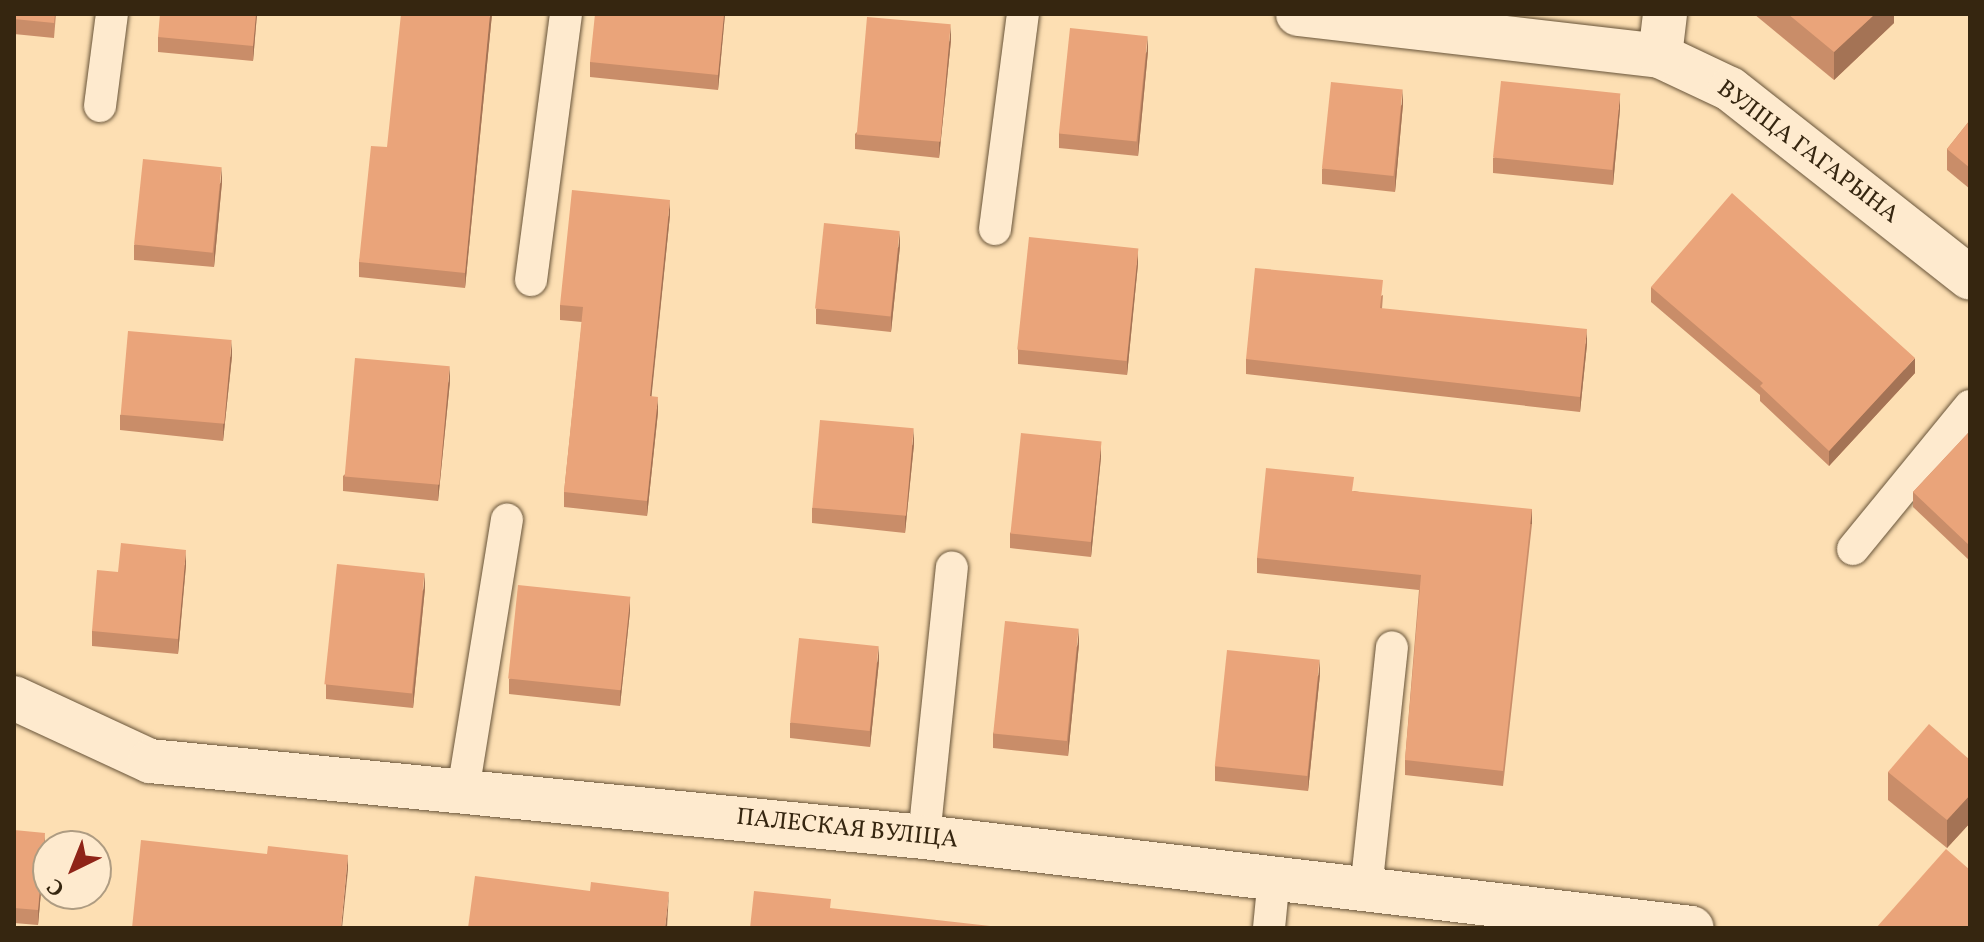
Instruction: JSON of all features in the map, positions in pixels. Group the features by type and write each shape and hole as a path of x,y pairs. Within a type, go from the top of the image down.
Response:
{"street":[{"name":"ВУЛІЦА ГАГАРЫНА","path":"1298,14 1660,56 1730,89 1970,278"},
{"path":"1660,56 1665,14"},
{"name":"ПАЛЕСКАЯ ВУЛІЦА","path":"14,698 150,761 924,837 1692,928"}],"lane":[{"path":"100,106 112,14"},
{"path":"531,280 566,14"},
{"path":"995,229 1023,14"},
{"path":"1853,549 1970,406"},
{"path":"463,791 507,520"},
{"path":"924,837 952,567"},
{"path":"1366,890 1392,647"},
{"path":"1269,928 1274,877"}],"building":[{"path":"14,14 55,14 54,23 14,19"},
{"path":"160,14 256,14 253,46 158,37"},
{"path":"401,14 490,14 465,273 359,262 371,146 387,147"},
{"path":"595,14 724,14 718,75 590,62"},
{"path":"1788,14 1875,14 1834,52"},
{"path":"867,17 951,24 940,142 857,135"},
{"path":"1070,28 1148,36 1136,142 1059,133"},
{"path":"1501,81 1620,94 1612,170 1493,158"},
{"path":"1331,82 1403,90 1394,176 1322,169"},
{"path":"1970,120 1970,168 1947,149"},
{"path":"143,159 222,167 213,253 134,245"},
{"path":"572,190 670,200 650,396 658,397 647,501 564,492 583,307 560,305"},
{"path":"1732,193 1915,358 1829,451 1760,386 1763,383 1651,287"},
{"path":"824,223 900,231 891,316 815,309"},
{"path":"1029,237 1138,248 1127,361 1017,349"},
{"path":"1255,268 1383,280 1380,308 1587,329 1580,397 1246,359"},
{"path":"128,331 232,340 224,424 121,415"},
{"path":"355,358 450,366 439,485 345,477"},
{"path":"820,420 914,428 906,516 812,508"},
{"path":"1970,431 1970,546 1913,492"},
{"path":"1021,433 1102,441 1091,542 1010,533"},
{"path":"1266,468 1354,477 1352,491 1532,509 1503,771 1405,760 1421,575 1257,558"},
{"path":"121,543 186,550 178,639 92,631 97,570 118,572"},
{"path":"337,564 425,573 412,694 324,684"},
{"path":"518,585 630,597 621,690 508,678"},
{"path":"1005,621 1079,629 1067,741 993,733"},
{"path":"799,638 879,646 870,731 790,723"},
{"path":"1227,650 1319,660 1307,776 1215,766"},
{"path":"1929,724 1970,760 1970,795 1947,820 1888,772"},
{"path":"14,830 32,832 32,910 14,908"},
{"path":"141,840 267,854 268,846 348,855 341,928 132,928"},
{"path":"1946,849 1970,870 1970,928 1876,928"},
{"path":"475,876 590,891 591,882 669,892 665,928 468,928"},
{"path":"754,891 831,899 830,908 1008,928 750,928"}]}
